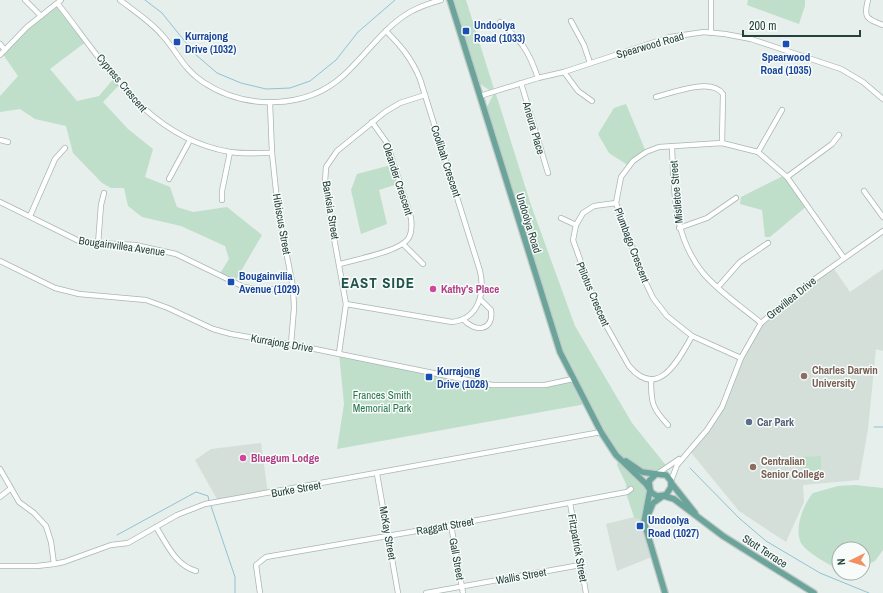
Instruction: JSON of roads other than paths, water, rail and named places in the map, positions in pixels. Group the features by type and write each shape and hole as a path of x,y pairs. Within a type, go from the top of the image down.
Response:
{"main road":[{"name":"Undoolya Road","path":"450,0 555,340 573,379 601,432 619,459 646,484 655,495 663,496"},
{"name":"Undoolya Road","path":"609,444 618,455 634,468 648,474 666,475 671,481"},
{"path":"657,474 649,481 650,490 644,518 647,537 665,593"},
{"path":"647,537 647,517 650,509 656,500 670,490 671,481"},
{"name":"Stott Terrace","path":"671,481 681,497 707,524"},
{"name":"Stott Terrace","path":"663,496 674,499 707,524 778,572 814,593"}],"street":[{"path":"25,0 41,16"},
{"path":"120,0 152,24 163,36 183,64 192,74 203,82 215,90 241,99 270,103 297,99 334,83 344,75 386,31 410,12 441,0"},
{"path":"711,0 711,33"},
{"path":"868,0 866,16 883,25"},
{"path":"0,55 27,27 60,2"},
{"name":"Cypress Crescent","path":"60,2 134,100 159,123 190,140 230,152 272,153"},
{"path":"571,21 584,44 590,63"},
{"path":"500,22 523,43 530,56 538,78"},
{"name":"Coolibah Crescent","path":"386,31 403,48 416,68 480,271 482,286 481,300"},
{"name":"Spearwood Road","path":"480,96 538,78 564,72 670,37 711,33 751,39 841,69 862,82 883,99"},
{"path":"0,44 5,50"},
{"path":"564,72 578,91 592,101"},
{"name":"Aneura Place","path":"521,83 548,173"},
{"path":"656,97 701,86 719,89 723,94 722,143"},
{"name":"Banksia Street","path":"339,353 346,304 328,204 325,182 326,167 337,151 385,112 400,103 425,95"},
{"name":"Hibiscus Street","path":"270,103 272,153 278,210 293,287 294,308 291,344"},
{"path":"758,152 782,110"},
{"name":"Oleander Crescent","path":"372,122 387,143 411,218 411,234 403,244"},
{"path":"787,177 832,144 839,135"},
{"path":"0,140 8,142"},
{"path":"170,179 190,140"},
{"name":"Plumbago Crescent","path":"741,358 692,336 667,316 653,298 644,279 616,202 621,177 633,162 650,150 659,148 722,143 758,152 787,177 844,258"},
{"name":"Mistletoe Street","path":"672,147 676,213 683,241 696,263 718,287 761,323"},
{"path":"30,216 55,159 65,148"},
{"path":"222,200 230,152"},
{"path":"864,191 883,217"},
{"path":"98,244 101,204 104,193"},
{"path":"679,228 707,218 736,198"},
{"path":"561,218 576,225 588,209 594,206 616,202"},
{"name":"Bougainvillea Avenue","path":"1,204 30,216 81,242 135,245 176,254 240,285 253,289 293,287"},
{"name":"Ptilotus Crescent","path":"576,225 573,233 574,248 599,313 629,366 638,375 651,379"},
{"name":"Grevillea Drive","path":"671,481 674,469 707,430 722,407 741,358 761,323 788,299 883,231"},
{"path":"718,287 740,262 768,242"},
{"path":"340,264 403,244 423,264"},
{"name":"Kurrajong Drive","path":"0,261 55,288 68,292 146,300 168,308 215,330 231,334 339,353 492,385 545,385 573,379"},
{"path":"346,304 445,322 463,319 471,313 481,300 491,310 489,322 486,326 477,328 468,325 463,319"},
{"path":"668,426 654,410 652,404 651,379 662,376 670,371 692,336"},
{"name":"Burke Street","path":"0,566 37,566 54,564 111,546 128,543 177,515 205,504 218,501 377,474 601,432"},
{"name":"Grevillea Drive","path":"657,474 689,450"},
{"path":"0,469 10,489 19,502 34,513 46,526 51,542 54,564"},
{"name":"McKay Street","path":"377,474 398,593"},
{"name":"Raggatt Street","path":"260,593 256,569 258,562 266,557 570,503 627,492 631,488"},
{"path":"0,497 10,489"},
{"name":"Fitzpatrick Street","path":"570,503 586,593"},
{"name":"Gall Street","path":"451,525 463,593"},
{"path":"156,527 178,561 188,569 196,570"},
{"name":"Wallis Street","path":"426,593 580,565"}],"waterway":[{"path":"145,0 162,13 195,54 217,73 241,83 266,89 290,88 310,81 336,60 358,32 395,0"},
{"path":"874,427 883,427"},
{"path":"690,468 739,518 766,541 820,573 869,593"},
{"path":"117,535 196,492 208,496 209,501"},
{"path":"211,506 235,577 235,593"}],"place":[{"name":"Undoolya Road (1033)","path":"466,31"},
{"name":"Kurrajong Drive (1032)","path":"177,42"},
{"name":"Spearwood Road (1035)","path":"786,44"},
{"name":"Bougainvilia Avenue (1029)","path":"231,282"},
{"name":"Kathy's Place","path":"433,289"},
{"name":"Charles Darwin University","path":"804,376"},
{"name":"Kurrajong Drive (1028)","path":"429,377"},
{"name":"Car Park","path":"749,422"},
{"name":"Bluegum Lodge","path":"243,458"},
{"name":"Centralian Senior College","path":"753,467"},
{"name":"Undoolya Road (1027)","path":"640,526"}],"district":[{"name":"EAST SIDE","path":"378,283"}],"park label":[{"name":"Frances Smith Memorial Park","path":"382,401"}]}
